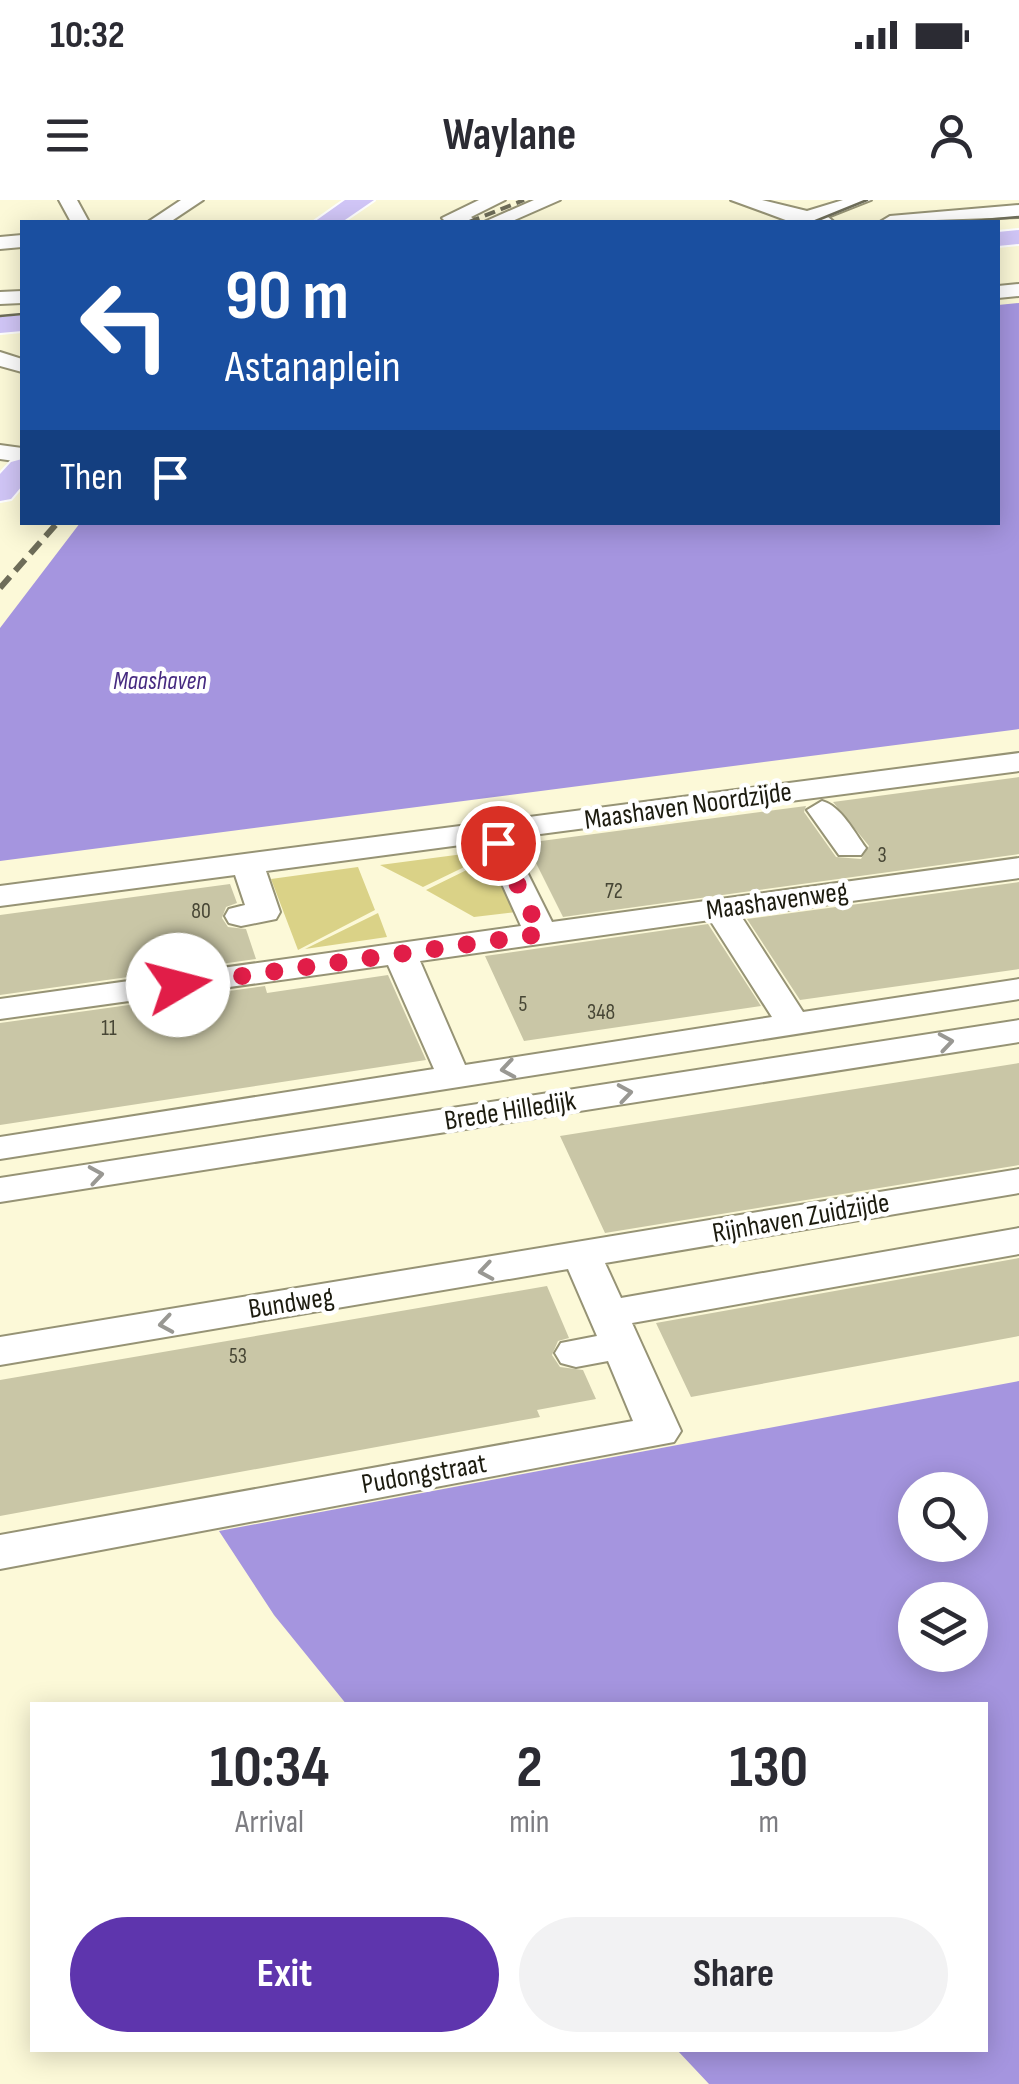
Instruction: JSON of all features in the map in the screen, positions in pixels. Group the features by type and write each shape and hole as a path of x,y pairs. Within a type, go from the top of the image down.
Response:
{"main road":[{"path":"335,220 373,212"},
{"path":"0,492 20,470"},
{"path":"0,525 20,503"}],"street":[{"path":"161,220 194,200"},
{"path":"460,220 452,218 496,200"},
{"path":"499,220 550,200"},
{"path":"740,200 805,220"},
{"path":"816,220 862,200"},
{"path":"913,220 1019,211"},
{"name":"Maashaven Noordzijde","path":"0,896 1019,762"},
{"path":"819,805 879,887"},
{"path":"498,843 541,934"},
{"path":"248,864 253,914 286,970"},
{"name":"Maashavenweg","path":"0,1009 1019,868"},
{"path":"720,909 786,1012"},
{"path":"400,954 448,1063"},
{"name":"Brede Hilledijk","path":"0,1148 1019,989"},
{"name":"Brede Hilledijk","path":"0,1190 1019,1031"},
{"name":"Rijnhaven Zuidzijde","path":"582,1255 1019,1181"},
{"path":"576,1352 615,1329 1019,1241"},
{"name":"Pudongstraat","path":"0,1552 659,1432 582,1255"},
{"name":"Bundweg","path":"0,1352 582,1255"}],"shaded area":[{"path":"486,851 489,855 423,887 380,865"},
{"path":"489,859 516,912 474,917 426,890"},
{"path":"358,867 375,910 298,950 271,879"},
{"path":"378,913 387,937 305,949"}],"water":[{"name":"Maashaven","path":"1019,303 1019,729 0,861 0,628 78,525 1000,525 1000,305"},
{"path":"1019,1381 1019,2084 709,2084 679,2052 988,2052 988,1702 345,1702 274,1615 219,1531"}],"building":[{"path":"1019,777 1019,854 563,917 526,843 806,806 804,812 836,857 861,859 869,846 833,802"},
{"path":"1019,882 1019,969 800,1000 747,919"},
{"path":"230,884 237,903 226,907 222,918 228,927 246,929 256,959 0,995 0,915"},
{"path":"708,924 761,1006 524,1041 485,956"},
{"path":"388,975 426,1060 0,1125 0,1023 265,986 267,993"},
{"path":"1019,1063 1019,1165 605,1233 560,1136"},
{"path":"1019,1258 1019,1336 691,1397 656,1323"},
{"path":"547,1286 569,1338 558,1341 552,1355 560,1367 583,1370 596,1399 537,1410 540,1417 0,1516 0,1380"}],"tram line":[{"path":"818,220 867,200"},
{"path":"985,220 1019,217"},
{"path":"0,316 20,314"}],"railway":[{"path":"474,220 524,200"},
{"path":"0,588 55,525"}],"route":[{"path":"178,985 541,934 498,843"}]}
